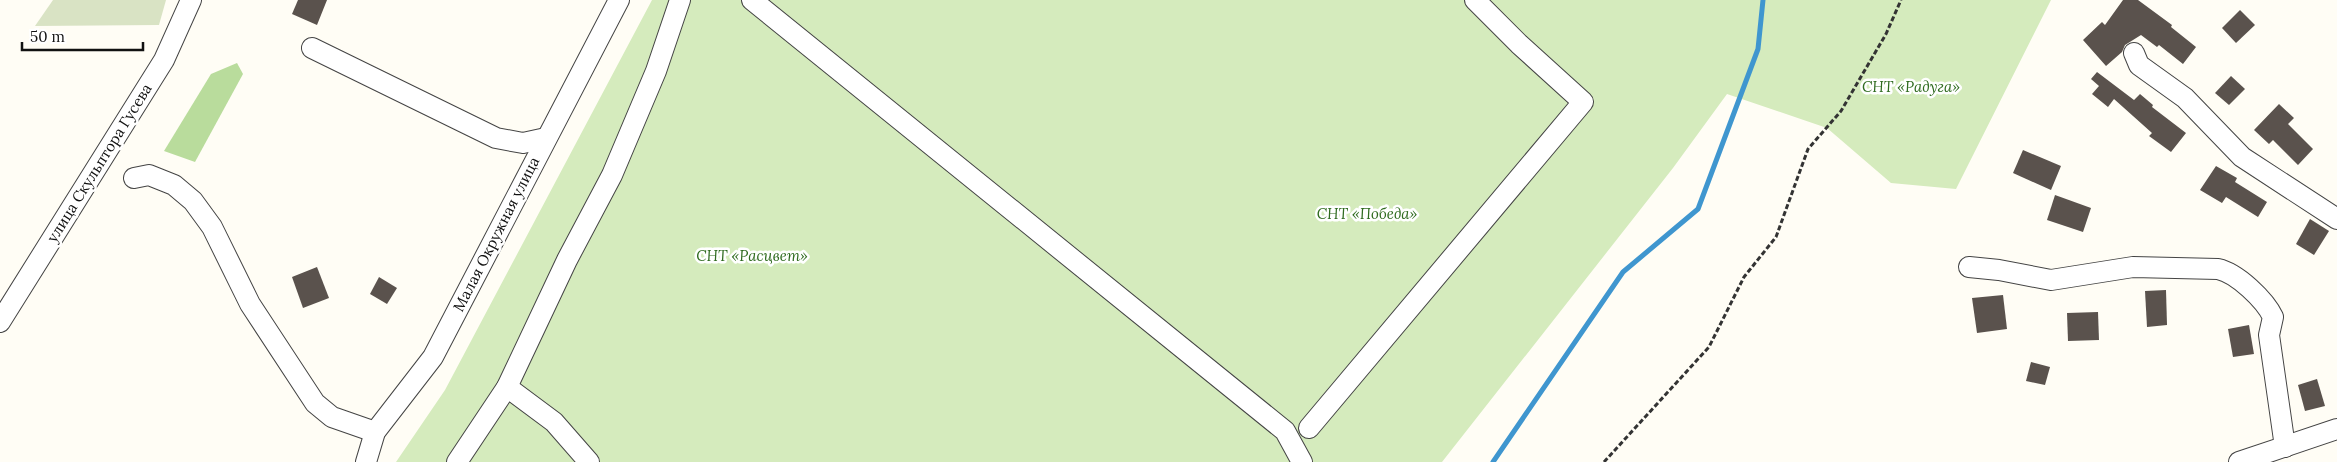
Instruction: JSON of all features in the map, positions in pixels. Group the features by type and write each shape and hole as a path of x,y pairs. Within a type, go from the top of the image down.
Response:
{"street":[{"name":"улица Скульптора Гусева","path":"0,322 164,60 191,0"},
{"path":"457,462 507,387 567,260 612,175 656,71 680,0"},
{"path":"752,0 1285,431 1302,462"},
{"path":"1310,428 1583,102 1519,44 1475,0"},
{"name":"Малая Окружная улица","path":"366,462 375,432 433,357 614,2"},
{"path":"312,48 496,138 524,143 546,138"},
{"path":"2134,54 2139,65 2185,98 2242,157 2337,219"},
{"path":"134,178 149,176 174,185 193,201 212,227 250,304 315,403 332,418 375,432"},
{"path":"1969,267 1999,270 2051,280 2133,267 2218,269 2228,271 2268,305 2273,317 2269,334 2285,447"},
{"path":"507,387 554,422 589,462"},
{"path":"2239,462 2337,429"}],"path":[{"path":"1604,462 1709,347 1744,277 1776,238 1808,149 1841,111 1886,34 1901,0"}],"green space":[{"path":"53,0 166,0 159,25 35,26"},
{"path":"652,0 2051,0 1956,189 1891,183 1827,128 1727,94 1673,168 1442,462 396,462 445,390"},
{"path":"237,63 243,74 195,162 164,151 211,74"}],"building":[{"path":"298,0 327,0 317,25 292,14"},
{"path":"2123,0 2138,0 2172,25 2171,27 2196,47 2183,64 2159,45 2157,47 2141,35 2125,45 2122,52 2106,66 2083,40 2102,22 2105,25"},
{"path":"2240,10 2255,25 2236,43 2222,28"},
{"path":"2097,72 2134,100 2140,94 2153,105 2152,107 2186,133 2171,152 2149,136 2152,133 2114,99 2108,107 2092,94 2099,86 2091,79"},
{"path":"2231,76 2245,89 2229,105 2215,93"},
{"path":"2279,104 2294,118 2288,124 2313,149 2298,165 2273,140 2269,144 2254,130"},
{"path":"2023,150 2061,166 2051,190 2013,173"},
{"path":"2216,166 2237,178 2235,182 2267,202 2258,217 2226,197 2222,203 2200,190"},
{"path":"2055,195 2091,208 2083,232 2047,220"},
{"path":"2310,219 2329,231 2314,255 2296,244"},
{"path":"317,267 329,298 303,308 292,277"},
{"path":"379,277 397,288 387,304 370,294"},
{"path":"2166,290 2167,325 2147,327 2145,291"},
{"path":"2003,295 2007,329 1977,333 1972,298"},
{"path":"2098,312 2099,340 2068,341 2067,313"},
{"path":"2249,325 2254,354 2233,357 2228,329"},
{"path":"2031,362 2050,367 2045,385 2026,381"},
{"path":"2317,379 2325,406 2305,411 2298,385"}],"waterway":[{"path":"1493,462 1623,272 1698,209 1758,49 1763,0"}],"park label":[{"name":"СНТ «Радуга»","path":"1911,86"},
{"name":"СНТ «Победа»","path":"1367,213"},
{"name":"СНТ «Расцвет»","path":"752,255"}]}
